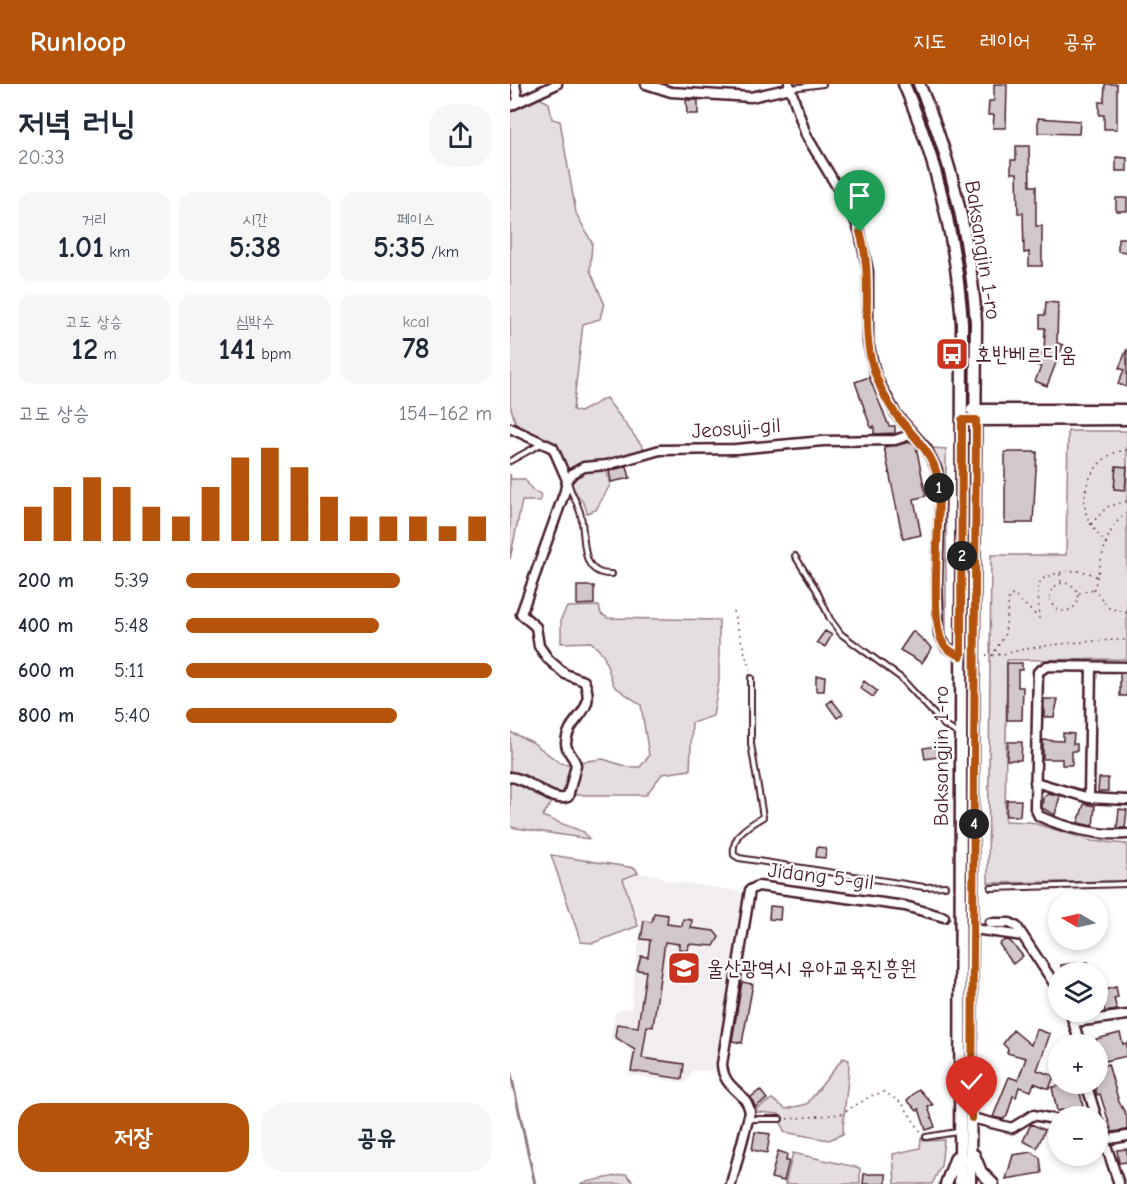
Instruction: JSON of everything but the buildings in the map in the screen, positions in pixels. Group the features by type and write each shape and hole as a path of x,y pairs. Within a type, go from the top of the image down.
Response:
{"street":[{"path":"515,84 514,103 557,84"},
{"path":"646,84 670,92 751,97 790,86 807,135 852,212 860,232 868,271 867,329 870,358 885,395 896,414 933,459 939,485 937,581 939,634 946,648 961,656"},
{"name":"Baksangjin 1-ro","path":"904,84 938,174 954,247 962,322 958,1132 960,1184"},
{"name":"Baksangjin 1-ro","path":"919,84 951,170 967,244 976,322 974,929 970,1184"},
{"path":"976,415 1127,410"},
{"path":"962,415 1127,419"},
{"path":"510,428 554,448 567,480 560,512 546,539 520,614 536,627 539,646 548,659 565,674 582,679 586,686 587,705 570,728 566,742 567,750 576,762 570,795 562,798 549,794 526,780 510,777"},
{"name":"Jeosuji-gil","path":"567,480 573,473 584,467 607,465 660,450 736,450 823,441 895,440 913,434"},
{"path":"1127,667 1047,666 1038,672 1035,782 1037,813 1092,831 1127,834"},
{"path":"1089,798 1091,667"},
{"path":"1035,782 1089,798 1127,800"},
{"name":"Jidang 5-gil","path":"750,1119 750,1107 724,1078 722,1064 750,890 758,885 852,897 905,906 944,917"},
{"path":"990,923 1010,923 1023,936 1048,975"},
{"path":"974,929 1023,936"},
{"path":"1108,1018 1127,1015"},
{"path":"1075,1022 1078,1034"},
{"path":"972,1118 1012,1128 1033,1114 1048,1117"},
{"path":"731,1184 750,1119"},
{"path":"1108,1139 1127,1136"},
{"path":"972,1146 981,1172 993,1184"},
{"path":"946,1184 958,1148"},
{"path":"1108,1152 1119,1184"}],"lane":[{"path":"790,86 803,89 823,84"},
{"path":"510,461 542,444"},
{"path":"567,480 580,512 583,541 592,569 600,575 612,574"},
{"path":"795,556 816,589 830,619 842,634 901,678 944,725 960,735"},
{"path":"751,678 751,744 763,817 739,834 734,843 734,855 746,860 855,877 924,887 945,886"},
{"path":"991,888 1127,884"},
{"path":"750,1119 780,1119"},
{"path":"926,1137 958,1132"}],"path":[{"path":"1107,545 1091,524 1084,501 1090,476 1106,458 1127,450"},
{"path":"1091,524 1107,507 1127,501"},
{"path":"1094,590 1113,527 1127,513"},
{"path":"992,656 1005,634 1009,596 1014,596 1039,618 1039,583 1042,579 1059,573 1081,570 1097,577"},
{"path":"1059,573 1061,583"},
{"path":"1061,583 1070,584 1078,594 1075,606 1067,610 1059,610 1052,604 1050,596 1054,588 1061,583"},
{"path":"1078,594 1094,590"},
{"path":"1094,590 1109,608 1127,613"},
{"path":"733,610 751,678"},
{"path":"986,656 1005,656 1018,650 1062,644 1127,640"},
{"path":"780,1119 831,1117 851,1110 871,1096 884,1092 902,1103 926,1137"}],"shaded area":[{"path":"537,97 549,103 552,119 560,121 576,213 592,243 590,270 604,303 600,319 583,324 573,410 580,412 606,398 646,451 568,473 540,438 517,428 510,405 510,109"},
{"path":"1068,431 1127,431 1127,659 1007,660 1005,821 1030,822 1092,841 1127,844 1127,881 988,883 991,555 1066,555"},
{"path":"932,448 946,449 946,637 941,621 940,469"},
{"path":"606,468 610,485 596,510 587,513 573,488 571,476 584,469"},
{"path":"510,474 511,479 525,479 533,491 541,494 540,501 522,501 510,559"},
{"path":"599,606 601,614 608,618 719,620 719,681 713,716 692,723 690,770 662,774 646,795 573,795 579,762 603,759 628,767 640,767 649,756 641,705 614,686 603,654 591,642 561,643 561,619 567,607"},
{"path":"510,732 532,742 560,763 575,765 568,793 557,796 542,816 584,832 589,839 510,827"},
{"path":"551,855 635,868 638,873 623,879 638,926 593,943 581,942"},
{"name":"울산광역시 유아교육진흥원","path":"639,873 660,876 664,880 744,892 715,1071 693,1070 686,1083 629,1075 632,1052 610,1037 616,1011 631,1008 640,927 624,880"},
{"path":"843,1058 849,1060 843,1134 829,1140 784,1132 779,1114 757,1112 756,1109 772,1099 786,1109 807,1104"},
{"path":"921,1138 926,1141 944,1140 941,1166 932,1184 895,1184 893,1154 920,1148"},
{"path":"793,1153 860,1168 860,1184 785,1184"},
{"path":"626,1174 635,1184 581,1184 581,1183"}],"waterway":[{"path":"510,1070 535,1184"}],"place":[{"name":"호반베르디움","path":"952,354"},
{"name":"울산광역시 유아교육진흥원","path":"684,968"}],"route":[{"path":"860,232 866,252 868,271 867,329 870,358 876,377 896,414 926,448 937,470 940,502 937,581 939,634 946,648 961,656 962,420 976,420 972,1118"}]}
